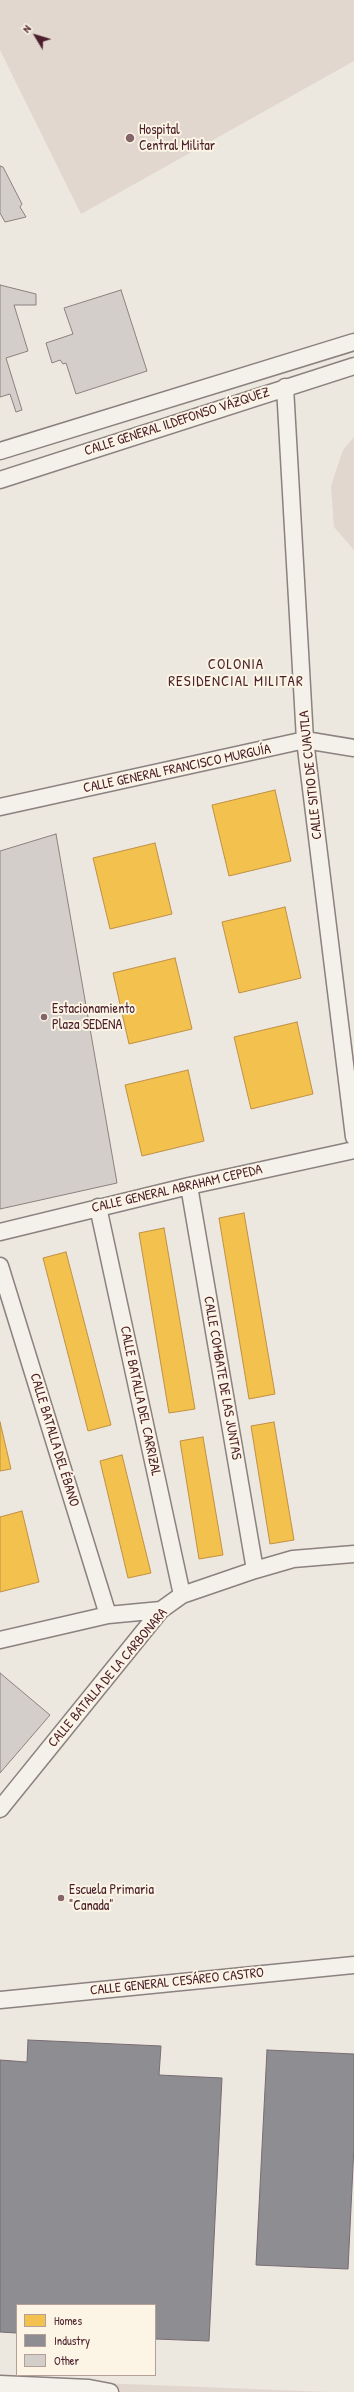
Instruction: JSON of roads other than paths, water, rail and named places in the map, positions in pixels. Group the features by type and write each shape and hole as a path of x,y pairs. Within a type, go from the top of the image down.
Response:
{"street":[{"name":"CALLE GENERAL ILDEFONSO VÁZQUEZ","path":"0,451 354,342"},
{"name":"CALLE GENERAL ILDEFONSO VÁZQUEZ","path":"0,480 354,366"},
{"name":"CALLE SITIO DE CUAUTLA","path":"285,387 305,740 354,1137"},
{"name":"CALLE GENERAL FRANCISCO MURGUÍA","path":"0,807 305,740 354,748"},
{"name":"CALLE GENERAL ABRAHAM CEPEDA","path":"0,1232 98,1207 354,1150"},
{"name":"CALLE COMBATE DE LAS JUNTAS","path":"189,1186 255,1570"},
{"name":"CALLE BATALLA DEL CARRIZAL","path":"98,1207 182,1595"},
{"name":"CALLE BATALLA DEL ÉBANO","path":"0,1266 108,1615"},
{"name":"CALLE BATALLA DE LA CARBONARA","path":"0,1809 161,1610 182,1595 255,1570 293,1559 354,1554"},
{"path":"0,1640 108,1615 161,1610"},
{"name":"CALLE GENERAL CESÁREO CASTRO","path":"0,2000 354,1965"},
{"path":"0,2384 89,2388 110,2392"}],"place":[{"name":"Hospital Central Militar","path":"130,138"},
{"name":"Estacionamiento Plaza SEDENA","path":"44,1017"},
{"name":"Escuela Primaria \"Canada\"","path":"61,1898"}],"district":[{"name":"COLONIA RESIDENCIAL MILITAR","path":"236,674"}]}
